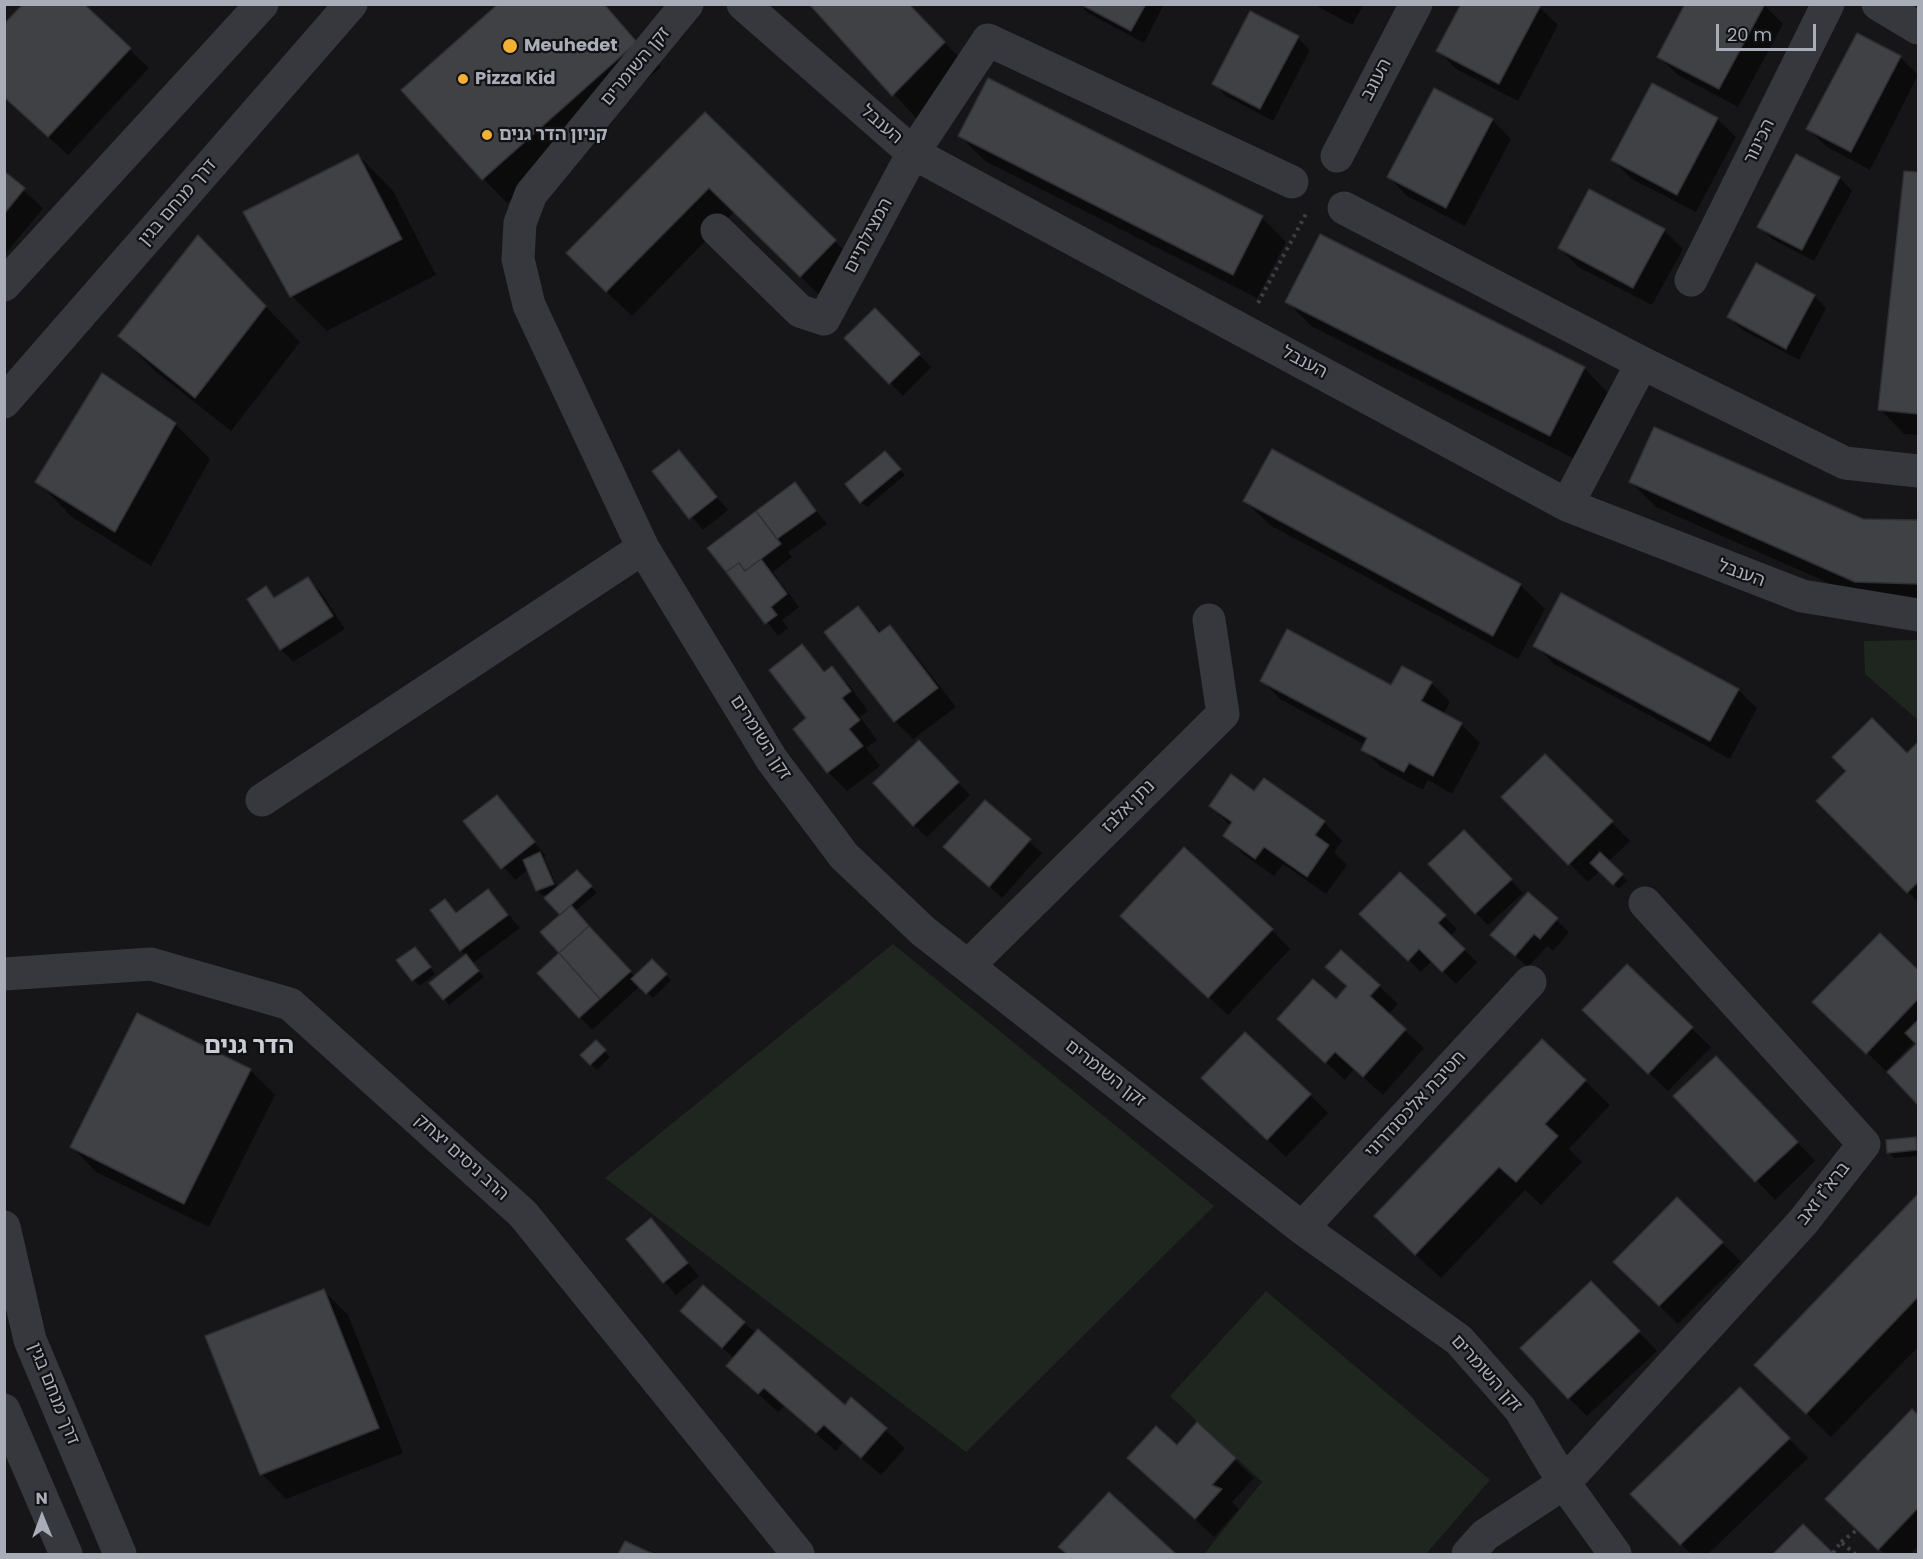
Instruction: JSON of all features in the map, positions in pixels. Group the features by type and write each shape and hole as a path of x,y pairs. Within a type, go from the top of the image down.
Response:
{"street":[{"path":"4,285 262,4"},
{"name":"דרך מנחם בגין","path":"4,402 351,4"},
{"name":"זקן השומרים","path":"687,4 531,194 520,223 518,259 529,305 643,548 772,760 837,846 923,931 1302,1228 1459,1340 1520,1409 1564,1483 1615,1554"},
{"name":"הענבל","path":"743,4 913,153 1567,505 1802,596 1918,615"},
{"name":"העוגב","path":"1337,156 1416,4"},
{"name":"הכינור","path":"1691,280 1828,4"},
{"path":"1878,4 1918,28"},
{"name":"המצילתיים","path":"717,230 800,311 824,319 913,153 988,40 1301,195"},
{"path":"1344,208 1642,363 1845,463 1918,471"},
{"path":"1567,505 1642,363"},
{"path":"262,800 643,548"},
{"name":"נתן אלבז","path":"968,966 1224,714 1209,620"},
{"name":"ברא\"ז זאב","path":"1564,1483 1803,1222 1864,1144 1645,903"},
{"name":"הרב ניסים יצחק","path":"4,974 151,964 290,1004 523,1214 798,1554"},
{"name":"חטיבת אלכסנדרוני","path":"1302,1228 1530,982"},
{"name":"דרך מנחם בגין","path":"4,1227 30,1340 120,1554"},
{"path":"4,1410 66,1554"},
{"path":"1467,1554 1485,1535 1564,1483"}],"path":[{"path":"1244,331 1301,195"},
{"path":"1833,1553 1841,1542 1857,1530"},
{"path":"1841,1542 1855,1554"}],"shaded area":[{"path":"1918,640 1918,720 1865,674 1864,641"},
{"path":"893,944 1214,1206 966,1452 605,1178"},
{"path":"1266,1291 1490,1480 1426,1554 1204,1554 1262,1482 1170,1396"}],"building":[{"path":"23,4 84,4 131,48 48,137 4,97 4,24"},
{"name":"קניון הדר גנים","path":"498,4 604,4 637,42 482,180 401,90"},
{"path":"809,4 909,4 945,42 892,96"},
{"path":"1080,4 1146,4 1131,31"},
{"path":"1461,4 1541,5 1499,84 1436,51"},
{"path":"1685,4 1765,4 1719,89 1657,57"},
{"path":"1250,11 1299,36 1260,109 1212,84"},
{"path":"1857,33 1901,56 1851,152 1806,129"},
{"path":"988,78 1263,216 1233,275 958,136"},
{"path":"1652,83 1718,118 1677,195 1611,160"},
{"path":"1434,88 1493,119 1446,208 1387,177"},
{"path":"705,112 836,240 800,277 709,188 606,292 566,253"},
{"path":"358,154 402,239 290,297 243,212"},
{"path":"1796,154 1840,177 1802,250 1757,227"},
{"path":"4,171 25,188 4,214"},
{"path":"1904,171 1918,172 1918,414 1878,410"},
{"path":"1589,189 1665,229 1633,288 1558,248"},
{"path":"1320,234 1585,367 1550,436 1285,302"},
{"path":"198,235 266,306 195,398 118,336"},
{"path":"1756,263 1815,295 1786,349 1727,317"},
{"path":"875,308 920,354 889,384 844,338"},
{"path":"102,373 176,423 115,532 35,482"},
{"path":"1654,427 1863,519 1918,520 1918,584 1855,582 1629,482"},
{"path":"1272,449 1521,584 1493,636 1243,501"},
{"path":"679,450 717,497 689,519 652,471"},
{"path":"885,451 901,469 860,503 845,484"},
{"path":"795,482 816,511 777,539 756,511"},
{"path":"756,511 781,544 745,571 739,563 726,572 707,548"},
{"path":"761,559 787,594 771,607 777,615 765,624 726,572 739,563 745,571"},
{"path":"308,577 333,616 280,650 247,599 266,586 274,598"},
{"path":"1561,593 1739,689 1710,741 1533,646"},
{"path":"858,606 879,633 890,625 938,688 894,722 824,632"},
{"path":"1287,629 1391,685 1402,666 1432,682 1421,701 1462,723 1433,776 1409,763 1404,772 1361,750 1367,738 1260,681"},
{"path":"802,644 824,672 832,666 851,691 842,698 860,720 849,729 863,746 827,773 793,729 806,718 769,670"},
{"path":"1872,718 1907,753 1918,742 1918,882 1907,893 1816,801 1846,771 1832,757"},
{"path":"919,740 959,782 913,826 873,783"},
{"path":"1545,754 1613,821 1568,865 1501,797"},
{"path":"1231,774 1254,791 1264,778 1325,821 1315,835 1329,845 1307,877 1264,847 1255,859 1223,836 1232,822 1209,806"},
{"path":"497,795 535,842 501,869 463,821"},
{"path":"985,800 1031,839 989,887 943,847"},
{"path":"1464,830 1512,879 1475,914 1428,864"},
{"path":"1184,847 1273,929 1208,998 1120,916"},
{"path":"540,852 554,884 536,891 523,860"},
{"path":"1600,852 1623,874 1613,885 1590,863"},
{"path":"577,870 592,886 560,915 544,898"},
{"path":"1400,872 1446,915 1438,923 1465,949 1442,972 1419,949 1408,961 1359,914"},
{"path":"488,889 508,915 460,951 430,910 445,899 456,913"},
{"path":"1528,892 1558,918 1540,939 1534,934 1515,956 1490,935"},
{"path":"571,905 589,926 559,953 540,932"},
{"path":"589,926 631,971 600,999 559,953"},
{"path":"1880,933 1918,970 1918,999 1866,1054 1812,1002"},
{"path":"415,947 431,967 412,981 396,960"},
{"path":"1341,950 1380,985 1370,996 1406,1029 1363,1077 1335,1052 1325,1063 1277,1019 1313,979 1336,999 1347,986 1325,967"},
{"path":"559,953 600,999 579,1018 537,973"},
{"path":"466,954 479,971 443,1000 429,983"},
{"path":"652,959 667,974 646,994 631,979"},
{"path":"1627,964 1693,1027 1648,1074 1582,1010"},
{"path":"137,1013 251,1069 184,1204 70,1147"},
{"path":"1918,1020 1917,1104 1887,1072 1916,1044 1905,1033"},
{"path":"1245,1032 1311,1094 1267,1140 1201,1078"},
{"path":"1542,1039 1586,1080 1545,1124 1558,1136 1516,1182 1499,1167 1415,1255 1374,1216"},
{"path":"596,1040 606,1050 590,1065 580,1055"},
{"path":"1716,1056 1798,1142 1755,1182 1673,1096"},
{"path":"1916,1137 1917,1150 1887,1153 1886,1140"},
{"path":"1918,1194 1918,1297 1806,1414 1754,1365"},
{"path":"1677,1197 1723,1242 1659,1306 1613,1262"},
{"path":"651,1218 688,1263 663,1283 626,1239"},
{"path":"1591,1281 1640,1331 1568,1399 1520,1348"},
{"path":"703,1285 745,1322 722,1348 680,1311"},
{"path":"324,1289 379,1428 260,1475 205,1336"},
{"path":"758,1329 845,1405 851,1397 887,1428 861,1458 824,1425 816,1433 764,1388 758,1394 726,1366"},
{"path":"1740,1387 1790,1438 1680,1545 1630,1494"},
{"path":"1912,1409 1918,1415 1918,1508 1878,1550 1825,1499"},
{"path":"1197,1422 1236,1458 1212,1485 1222,1489 1195,1519 1127,1458 1156,1426 1177,1445"},
{"path":"1109,1492 1176,1554 1067,1554 1058,1547"},
{"path":"1803,1524 1833,1553 1834,1554 1773,1554"},
{"path":"625,1541 653,1554 618,1554"}],"place":[{"name":"Meuhedet","path":"510,46"},
{"name":"Pizza Kid","path":"463,79"},
{"name":"קניון הדר גנים","path":"487,135"}],"district":[{"name":"הדר גנים","path":"249,1047"}]}
